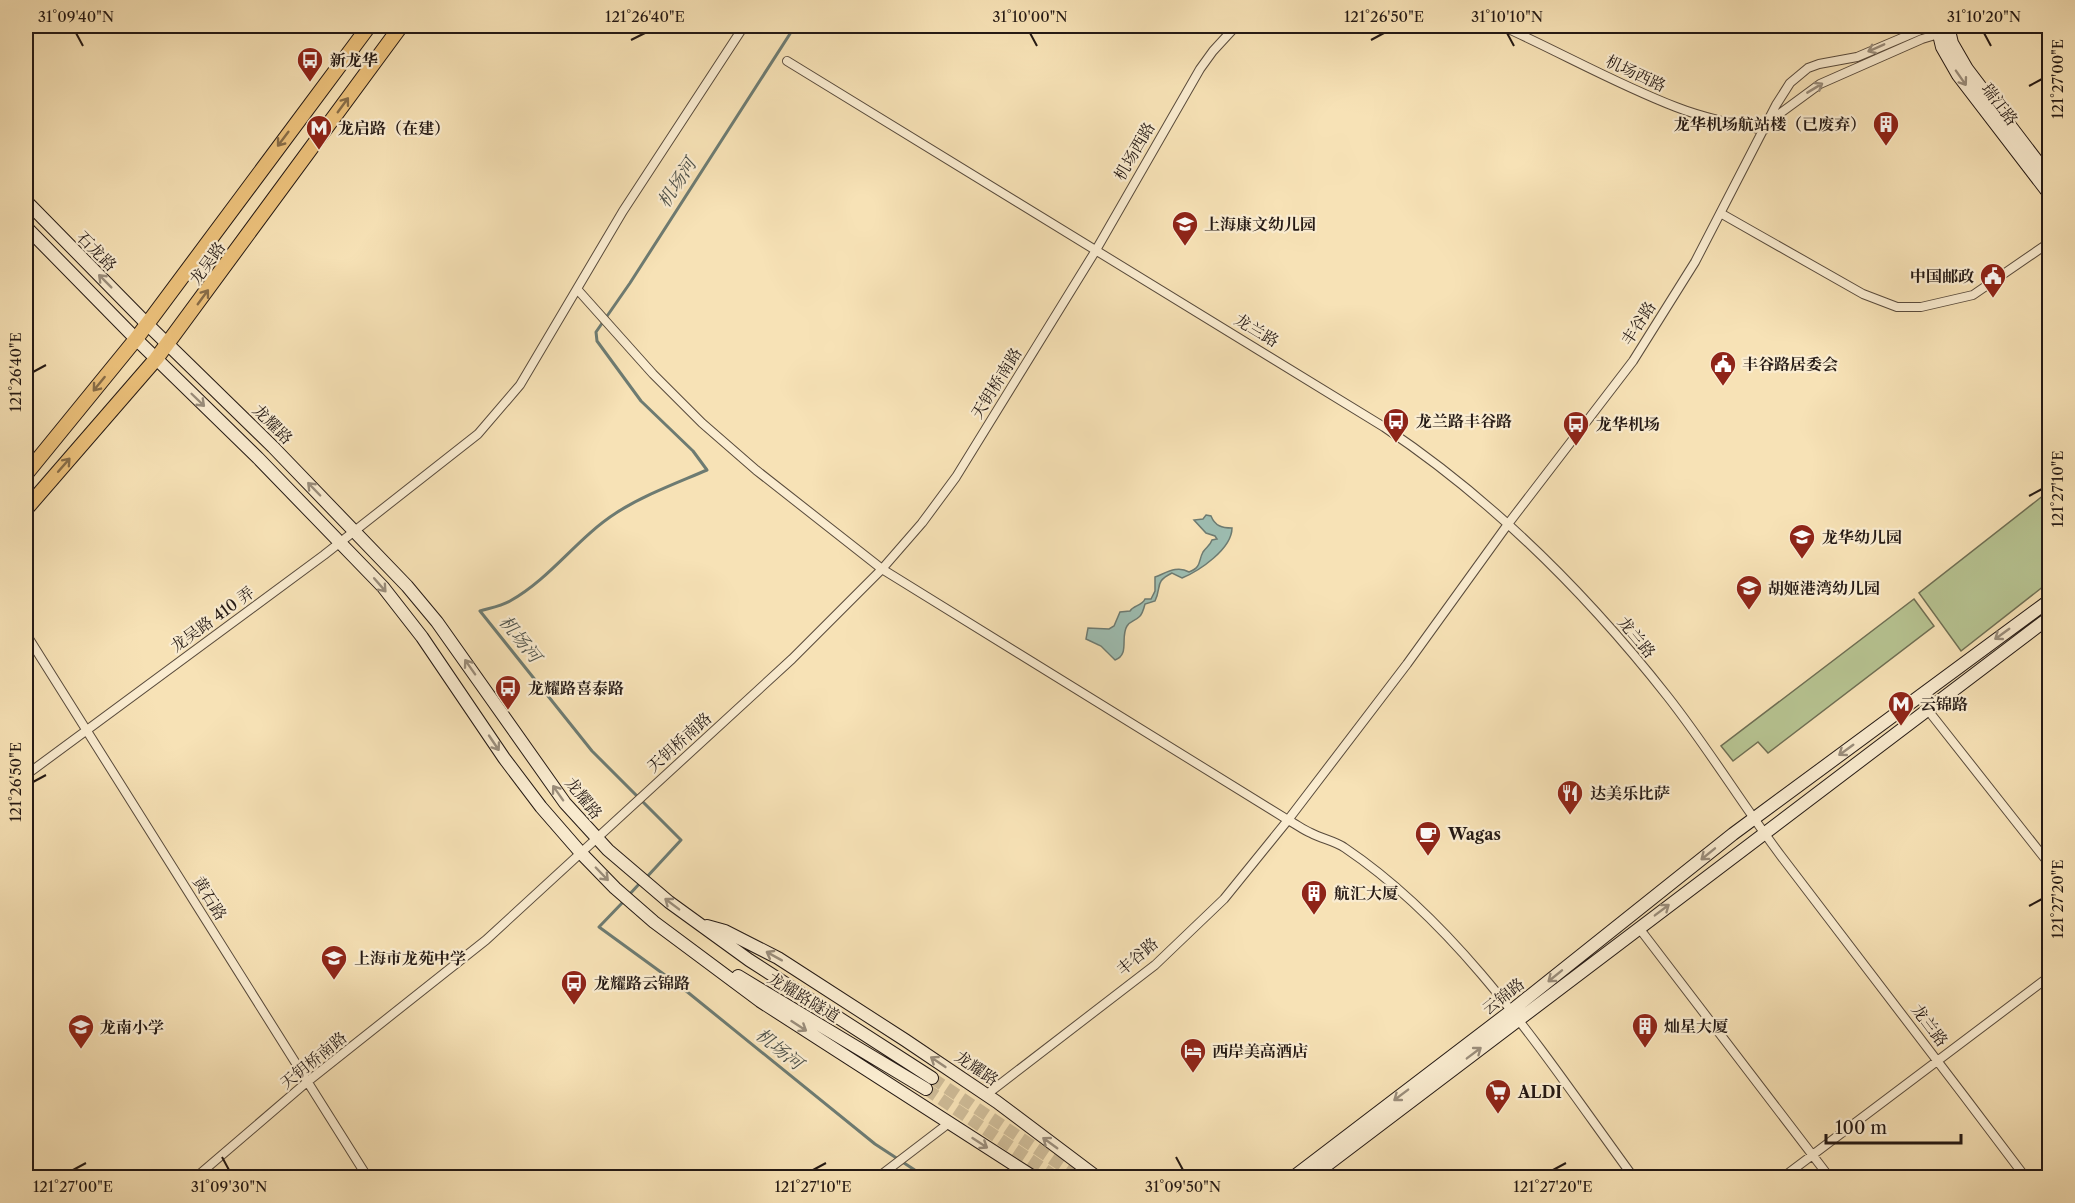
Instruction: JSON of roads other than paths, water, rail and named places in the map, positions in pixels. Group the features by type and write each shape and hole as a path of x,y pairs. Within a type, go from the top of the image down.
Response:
{"main road":[{"name":"龙吴路","path":"26,474 136,339 369,26"},
{"name":"龙吴路","path":"26,509 168,344 401,26"},
{"name":"瑞江路","path":"1940,28 1956,49 1967,69 2049,178"},
{"name":"瑞江路","path":"1940,28 1942,47 1958,75 2049,195"},
{"name":"石龙路","path":"26,201 146,323"},
{"name":"石龙路","path":"26,226 136,339"},
{"name":"龙耀路","path":"146,323 273,447 407,586 437,622 565,803 596,837 643,881 700,924 725,931 778,958 986,1095 1098,1178"},
{"name":"龙耀路","path":"136,339 258,458 383,587 422,637 504,758 541,807 581,853 627,898 666,931 760,1001 1035,1178"},
{"name":"云锦路","path":"1310,1178 1514,1016 1754,818 2049,600"},
{"name":"云锦路","path":"1292,1178 1639,928 2049,617"},
{"name":"龙耀路隧道","path":"666,931 929,1084 700,924"}],"street":[{"name":"龙吴路 410 弄","path":"26,775 341,542 478,434 520,385 623,211 744,26"},
{"name":"机场西路","path":"1096,250 1200,69 1236,26"},
{"name":"机场西路","path":"1502,26 1641,93 1678,108 1714,119 1766,126"},
{"name":"丰谷路","path":"1766,126 1820,84 1922,39 1940,28"},
{"name":"丰谷路","path":"986,1095 1155,965 1224,899 1288,820 1407,664 1508,524 1633,362 1695,262 1722,214 1776,105 1790,83 1808,68 1857,57 1940,28"},
{"name":"龙兰路","path":"787,62 1393,433 1452,475 1508,524 1551,564 1662,690 1764,832 2026,1178"},
{"path":"1722,214 1863,294 1897,307 1921,307 1973,295 2049,242"},
{"name":"天钥桥南路","path":"195,1178 308,1082 486,940 792,659 882,568 922,523 956,477 1096,250"},
{"path":"577,289 653,374 711,430 756,470 882,568 1288,820 1310,833 1342,846 1375,870 1428,916 1514,1016 1634,1178"},
{"name":"黄石路","path":"26,634 368,1178"},
{"path":"1927,709 2049,865"},
{"path":"1639,928 1830,1178"},
{"path":"1782,1178 2049,976"},
{"path":"877,1178 949,1123"}],"waterway":[{"name":"机场河","path":"645,879 681,840 592,751 480,611 507,603 525,592 589,534 616,513 649,495 707,470 693,451 641,401 597,341 596,332 795,26"},
{"name":"机场河","path":"628,896 640,883"},
{"name":"机场河","path":"624,901 599,927 680,986 875,1144 927,1178"}],"tunnel":[{"path":"932,1078 1080,1178"},
{"path":"926,1089 1057,1178"}],"place":[{"name":"新龙华","path":"310,83"},
{"name":"龙华机场航站楼（已废弃）","path":"1886,147"},
{"name":"龙启路（在建）","path":"319,151"},
{"name":"上海康文幼儿园","path":"1185,247"},
{"name":"中国邮政","path":"1993,299"},
{"name":"丰谷路居委会","path":"1723,387"},
{"name":"龙兰路丰谷路","path":"1396,444"},
{"name":"龙华机场","path":"1576,447"},
{"name":"龙华幼儿园","path":"1802,560"},
{"name":"胡姬港湾幼儿园","path":"1749,611"},
{"name":"龙耀路喜泰路","path":"508,711"},
{"name":"云锦路","path":"1901,727"},
{"name":"达美乐比萨","path":"1570,816"},
{"name":"Wagas","path":"1428,857"},
{"name":"航汇大厦","path":"1314,916"},
{"name":"上海市龙苑中学","path":"334,981"},
{"name":"龙耀路云锦路","path":"574,1006"},
{"name":"灿星大厦","path":"1645,1049"},
{"name":"龙南小学","path":"81,1050"},
{"name":"西岸美高酒店","path":"1193,1074"},
{"name":"ALDI","path":"1498,1115"}]}
